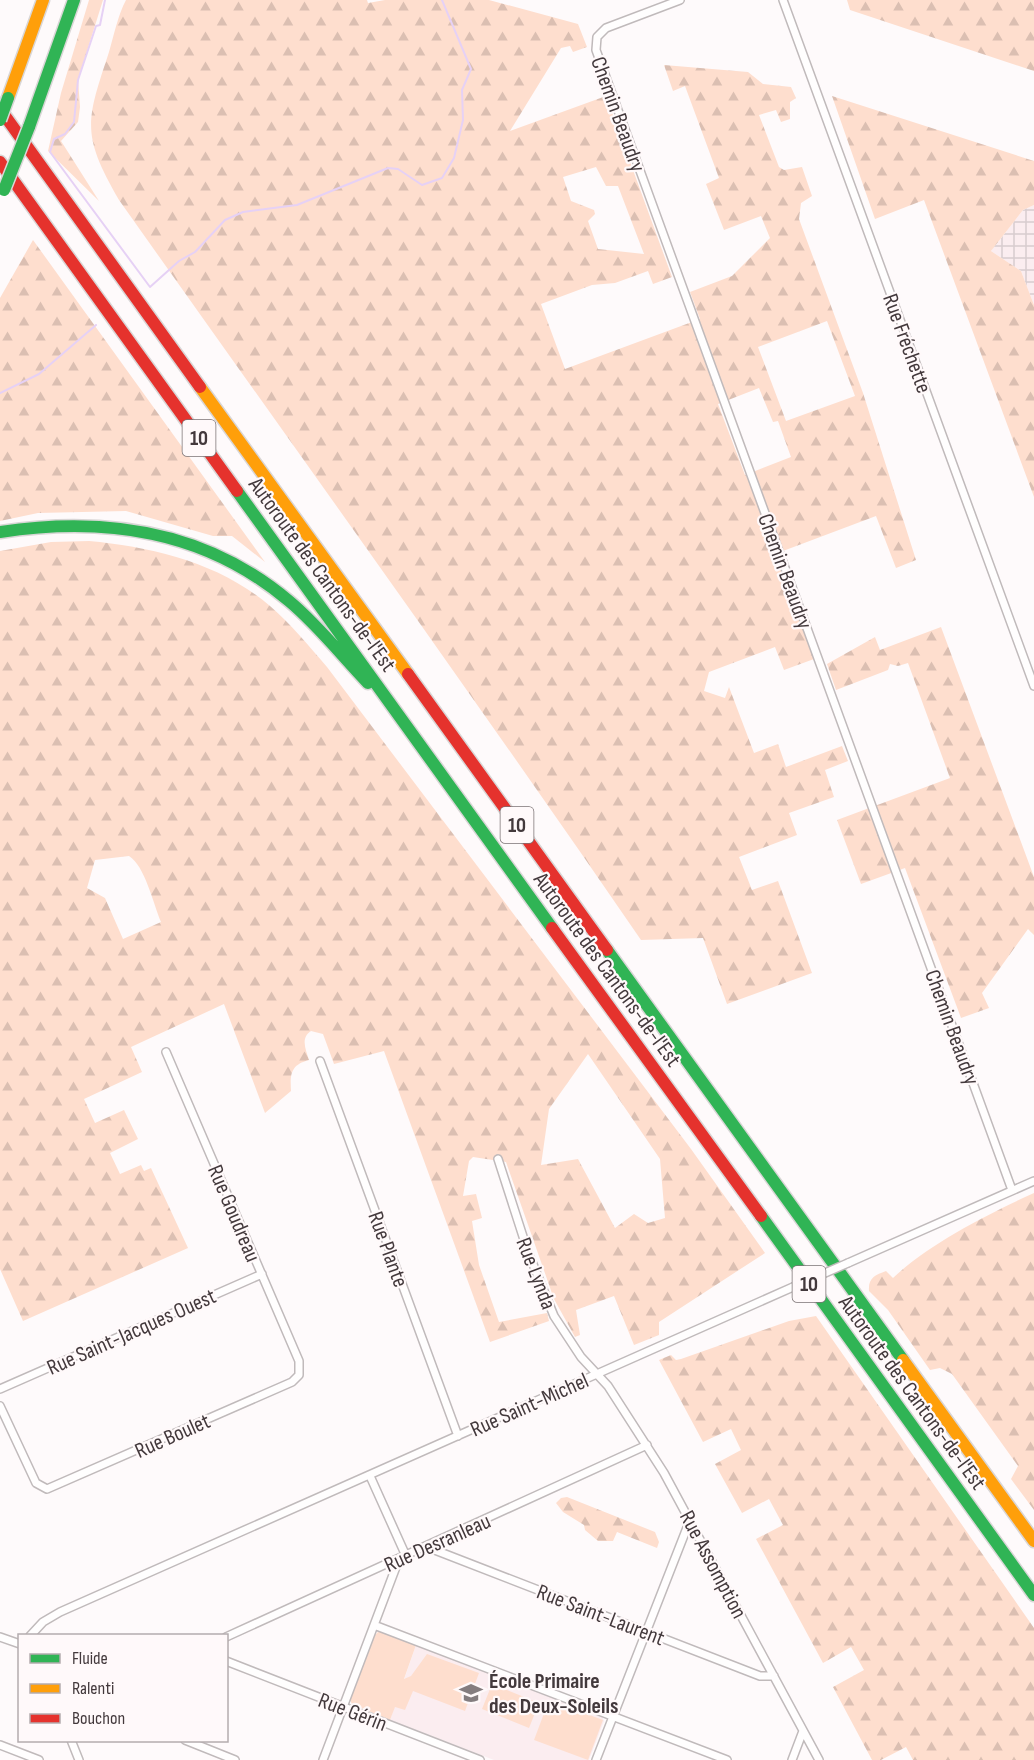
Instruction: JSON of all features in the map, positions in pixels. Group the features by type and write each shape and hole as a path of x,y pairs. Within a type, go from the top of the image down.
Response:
{"highway":[{"path":"0,120 43,0"},
{"path":"2,195 74,0"},
{"name":"Autoroute des Cantons-de-l'Est","path":"0,109 1034,1541"},
{"name":"Autoroute des Cantons-de-l'Est","path":"0,162 1034,1595"},
{"path":"0,532 69,524 122,526 174,538 216,555 252,574 287,599 398,714"}],"street":[{"name":"Chemin Beaudry","path":"680,0 606,28 597,37 596,50 1012,1190"},
{"name":"Rue Fréchette","path":"783,0 1034,686"},
{"name":"Rue Goudreau","path":"166,1052 299,1361 299,1375"},
{"name":"Rue Plante","path":"320,1061 458,1436"},
{"name":"Rue Lynda","path":"498,1159 547,1303 566,1336 597,1375"},
{"name":"Rue Saint-Michel","path":"31,1634 43,1622 60,1612 1034,1181"},
{"name":"Rue Saint-Jacques Ouest","path":"0,1389 262,1274"},
{"name":"Rue Boulet","path":"0,1406 36,1483 50,1488 292,1382 299,1375"},
{"name":"Rue Assomption","path":"597,1375 608,1386 647,1446 690,1520 819,1760"},
{"name":"Rue Desranleau","path":"228,1636 647,1446"},
{"path":"323,1760 402,1558 370,1476"},
{"path":"596,1760 690,1520"},
{"name":"Rue Saint-Laurent","path":"427,1547 760,1676 774,1676"},
{"path":"374,1625 728,1760"},
{"path":"0,1637 18,1643"},
{"name":"Rue Gérin","path":"228,1662 480,1760"},
{"path":"792,1760 803,1731"},
{"path":"72,1742 79,1760"},
{"path":"190,1742 235,1760"},
{"path":"0,1745 39,1760"}],"shaded area":[{"path":"1034,205 1034,305 1021,271 991,251 1023,210"},
{"name":"École Primaire des Deux-Soleils","path":"416,1645 602,1716 604,1721 589,1760 494,1760 390,1720"}],"green space":[{"path":"89,0 103,0 78,80 80,107 78,122 61,141 99,201 48,151 61,93"},
{"path":"126,0 367,0 368,3 385,0 489,0 578,24 587,47 573,52 570,46 561,48 510,131 606,96 672,277 653,284 648,271 615,283 592,285 541,304 565,369 700,319 690,292 732,276 770,238 761,216 724,230 706,184 719,178 685,86 673,91 664,65 748,72 763,84 791,87 796,98 790,102 790,119 781,122 776,110 759,115 779,167 784,170 802,167 812,196 801,203 799,219 863,393 916,560 896,568 876,516 775,554 814,659 784,670 775,647 709,672 704,691 725,698 729,687 754,753 778,744 786,767 842,746 848,761 825,770 834,797 789,813 797,835 739,857 752,890 778,881 812,973 727,1004 703,938 641,940 447,661 119,200 98,159 91,128 96,95 118,19","holes":["596,167 606,186 618,186 644,254 598,249 588,221 595,214 594,210 571,201 563,177","827,321 855,396 786,421 758,347","759,388 773,422 778,421 791,457 745,475 718,404"]},
{"path":"847,0 1034,0 1034,71 850,10"},
{"path":"832,96 1034,161 1034,205 1023,210 991,251 1021,271 1034,305 1034,497 924,200 875,219"},
{"path":"33,240 265,562 232,536 213,536 126,511 38,513 0,521 0,298"},
{"path":"89,541 113,544 185,560 208,568 250,591 285,620 327,667 691,1149 765,1253 659,1322 659,1335 634,1345 614,1296 576,1310 580,1335 575,1337 554,1299 506,1162 473,1157 469,1161 463,1196 476,1194 482,1218 472,1221 479,1265 499,1322 547,1313 549,1321 490,1342 384,1051 334,1064 323,1034 311,1031 305,1041 309,1060 295,1067 291,1079 291,1091 265,1113 224,1004 131,1047 142,1072 84,1099 95,1123 124,1110 138,1139 110,1153 120,1174 141,1165 144,1171 151,1168 188,1248 23,1321 0,1269 0,551 51,542","holes":["129,856 144,876 161,922 123,939 105,898 87,888 95,860","588,1054 660,1159 665,1218 648,1223 634,1214 615,1228 578,1159 541,1165 549,1109"]},
{"path":"941,627 1034,877 1034,935 1028,929 982,993 989,1008 961,1018 905,868 861,884 837,820 950,778 908,663 898,666 890,664 888,670 836,690 827,664 875,637 880,650"},
{"path":"1034,1193 1034,1510 1011,1479 1018,1466 952,1374 940,1368 930,1370 888,1310 869,1291 869,1287 871,1280 876,1276 886,1271 893,1278 942,1241"},
{"path":"816,1316 1034,1628 1034,1760 913,1760 906,1747 881,1760 872,1760 833,1687 864,1670 851,1647 823,1663 756,1539 783,1525 769,1499 742,1513 715,1464 741,1450 731,1429 703,1442 659,1360 671,1355 676,1360 681,1359 789,1321"},
{"path":"567,1497 655,1532 659,1542 657,1548 617,1532 613,1541 598,1541 585,1530 584,1525 563,1512 556,1503 561,1498"},
{"path":"379,1631 416,1645 404,1679 411,1676 427,1654 479,1673 465,1711 413,1691 405,1710 395,1707 390,1720 352,1704 350,1700 375,1635"},
{"path":"492,1684 539,1703 529,1728 482,1709"},
{"path":"549,1700 603,1720 588,1760 534,1740"}],"waterway":[{"path":"105,0 100,25 96,26 78,80 74,122 65,134 54,139 50,152 150,287 179,261 195,252 225,220 243,212 297,205 388,168 398,169 422,185 442,178 454,158 463,120 462,90 471,69 442,0"},
{"path":"0,393 39,374 96,325"}],"traffic: fast":[{"path":"29,127 74,0"},
{"path":"0,120 8,98"},
{"path":"4,190 29,127"},
{"path":"237,491 552,928"},
{"path":"0,532 39,527 115,528 152,534 188,544 223,558 257,577 300,610 368,683"},
{"path":"607,950 903,1360"},
{"path":"761,1216 1034,1595"}],"traffic: slow":[{"path":"8,98 43,0"},
{"path":"200,387 408,674"},
{"path":"903,1360 1034,1541"}],"traffic: jam":[{"path":"0,109 200,387"},
{"path":"0,162 237,491"},
{"path":"408,674 607,950"},
{"path":"552,928 761,1216"}],"place":[{"name":"École Primaire des Deux-Soleils","path":"471,1693"}]}
